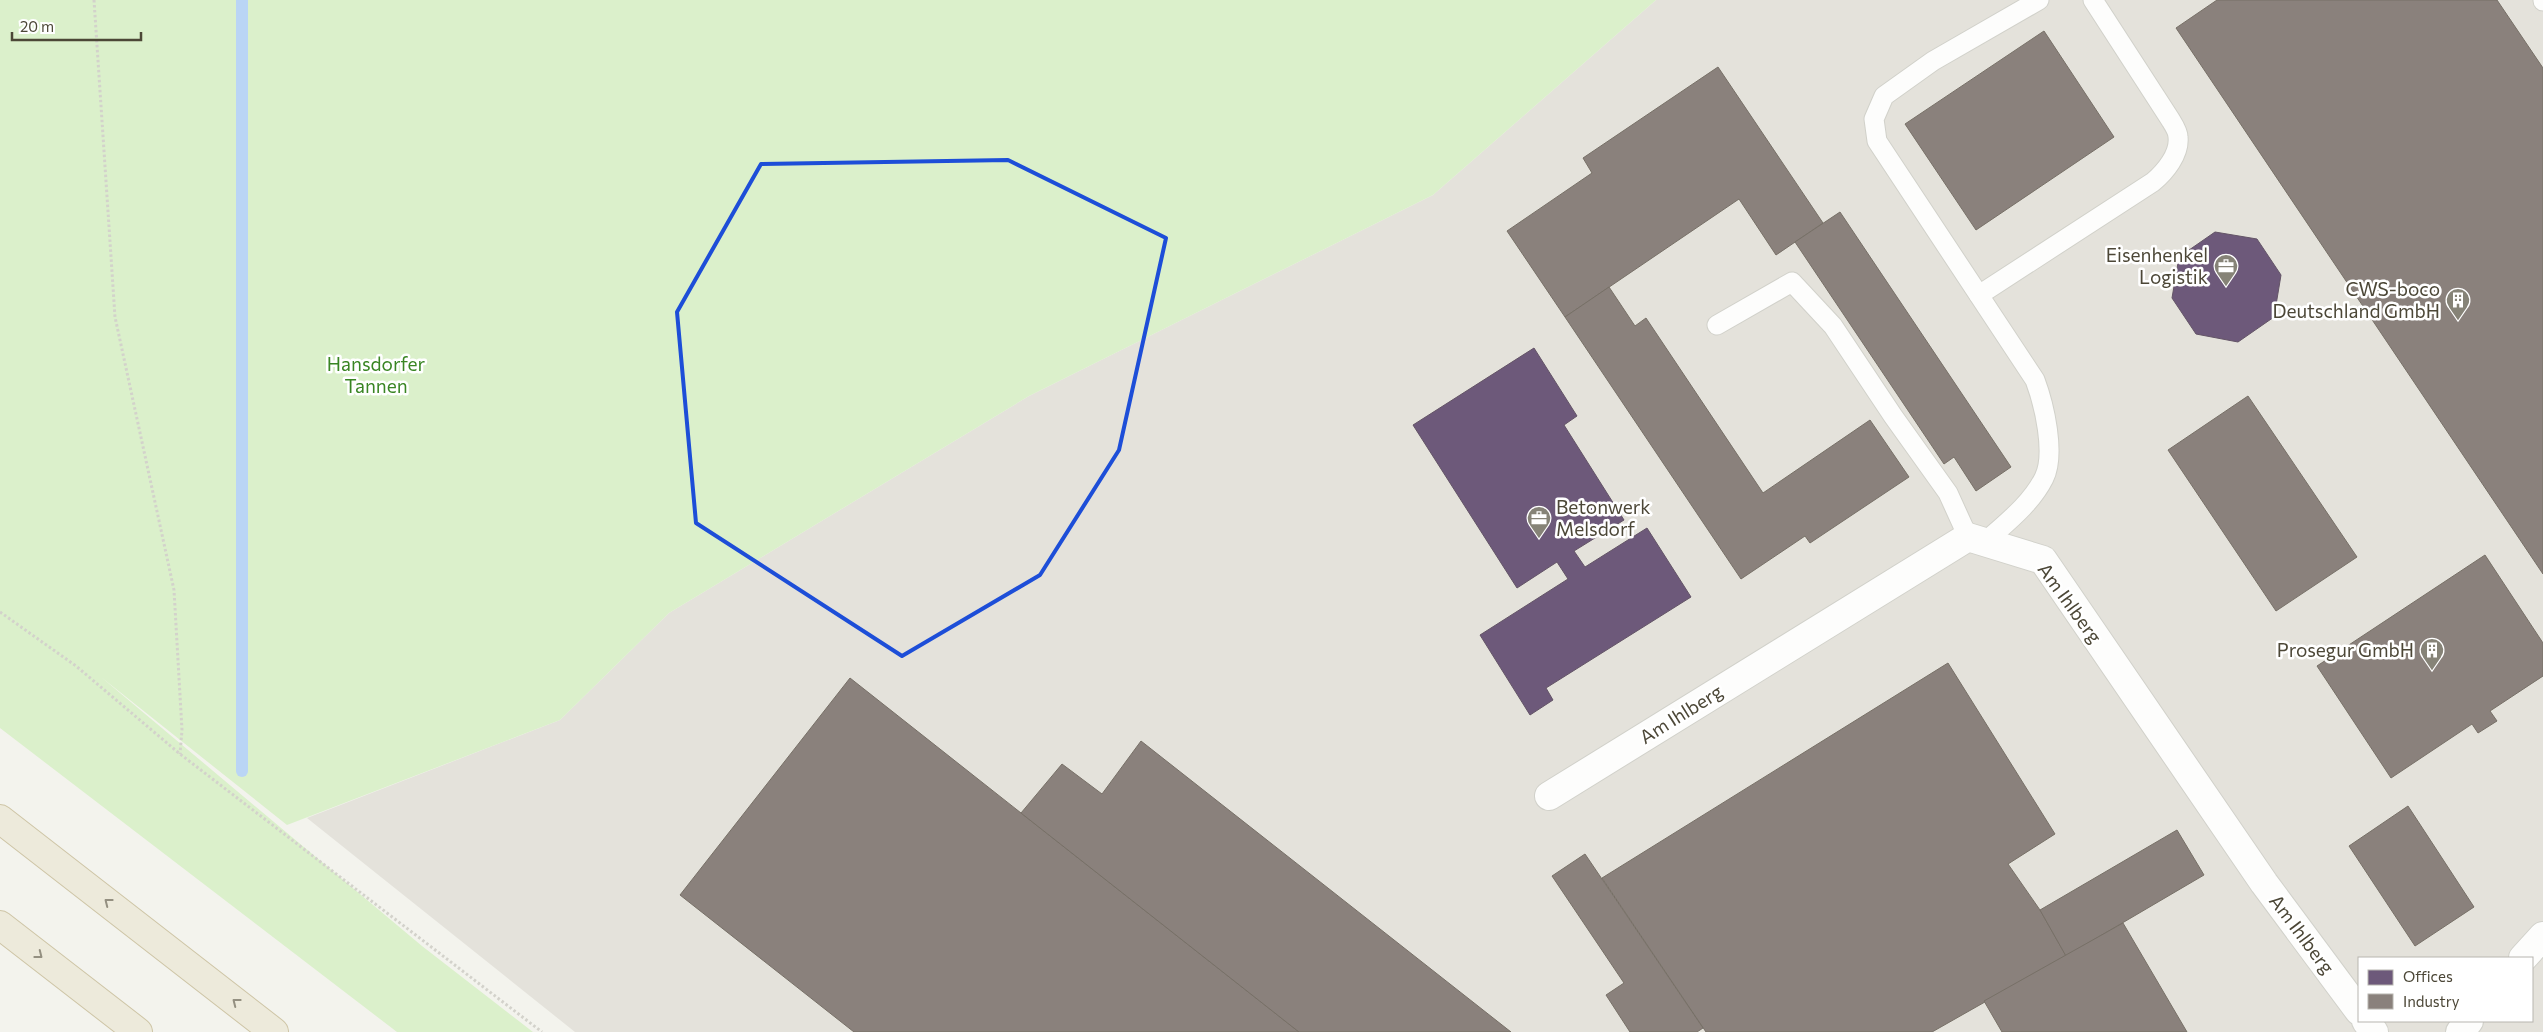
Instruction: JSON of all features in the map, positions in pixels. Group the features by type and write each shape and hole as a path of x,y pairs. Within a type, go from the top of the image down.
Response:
{"highway":[{"path":"0,819 274,1032"},
{"path":"0,925 138,1032"}],"street":[{"name":"Am Ihlberg","path":"1549,796 1977,540 2043,560 2264,883 2358,1011"},
{"path":"2525,957 2543,936"},
{"path":"2460,1032 2469,1022"}],"lane":[{"path":"1717,325 1792,282 1833,326 1893,416 1948,493 1977,540 2029,500 2041,483 2048,466 2048,430 2044,404 2035,380 1877,141 1874,119 1876,108 1884,96 1933,61 2039,0"},
{"path":"1979,295 2153,182 2163,174 2175,153 2178,137 2170,118 2093,0"}],"path":[{"path":"94,0 115,317 174,590 182,730 180,754"},
{"path":"0,612 76,666 180,754 542,1032"}],"highlighted area":[{"path":"1008,160 1166,238 1119,450 1040,575 902,656 696,523 677,312 761,164"}],"shaded area":[{"path":"1656,0 2543,0 2543,1032 575,1032 307,818 560,720 669,613 1029,396 1433,195"}],"green space":[{"name":"Hansdorfer Tannen","path":"0,0 1656,0 1433,195 1029,396 669,613 560,720 287,825 101,677 422,946 533,1032 397,1032 0,728"}],"building: Offices":[{"name":"Eisenhenkel Logistik","path":"2215,232 2257,239 2281,275 2274,317 2238,342 2196,334 2172,298 2179,257"},
{"name":"Betonwerk Melsdorf","path":"1534,348 1577,416 1564,425 1624,520 1574,551 1585,567 1647,528 1691,597 1546,688 1553,700 1530,715 1480,635 1568,579 1557,562 1517,588 1413,425"}],"building: Industry":[{"name":"CWS-boco Deutschland GmbH","path":"2217,0 2497,0 2543,68 2543,574 2176,28"},
{"path":"2044,31 2114,137 1976,230 1905,124"},
{"path":"1718,67 1823,223 1776,255 1739,199 1565,317 1507,231 1592,173 1583,158"},
{"path":"1840,212 2011,467 1976,491 1954,457 1944,464 1795,242"},
{"path":"1609,287 1635,326 1646,318 1763,493 1870,420 1909,477 1810,543 1805,536 1741,579 1565,317"},
{"path":"2248,396 2357,557 2276,611 2168,450"},
{"name":"Prosegur GmbH","path":"2485,555 2543,643 2543,676 2490,711 2497,721 2478,733 2472,724 2391,778 2317,666"},
{"path":"1948,663 2055,834 2008,864 2040,910 2066,956 1932,1032 1706,1032 1602,878"},
{"path":"850,678 1299,1032 854,1032 680,895"},
{"path":"1141,741 1511,1032 1299,1032 1021,813 1062,764 1102,794"},
{"path":"2408,806 2474,907 2415,946 2349,846"},
{"path":"2177,830 2204,875 2066,956 2040,910"},
{"path":"1585,854 1703,1028 1697,1032 1630,1032 1606,995 1624,983 1552,876"},
{"path":"2123,923 2187,1032 2002,1032 1984,1001"}],"waterway":[{"path":"242,0 242,771"}],"place":[{"name":"Eisenhenkel Logistik","path":"2226,287"},
{"name":"CWS-boco Deutschland GmbH","path":"2458,321"},
{"name":"Betonwerk Melsdorf","path":"1539,539"},
{"name":"Prosegur GmbH","path":"2432,671"}]}
